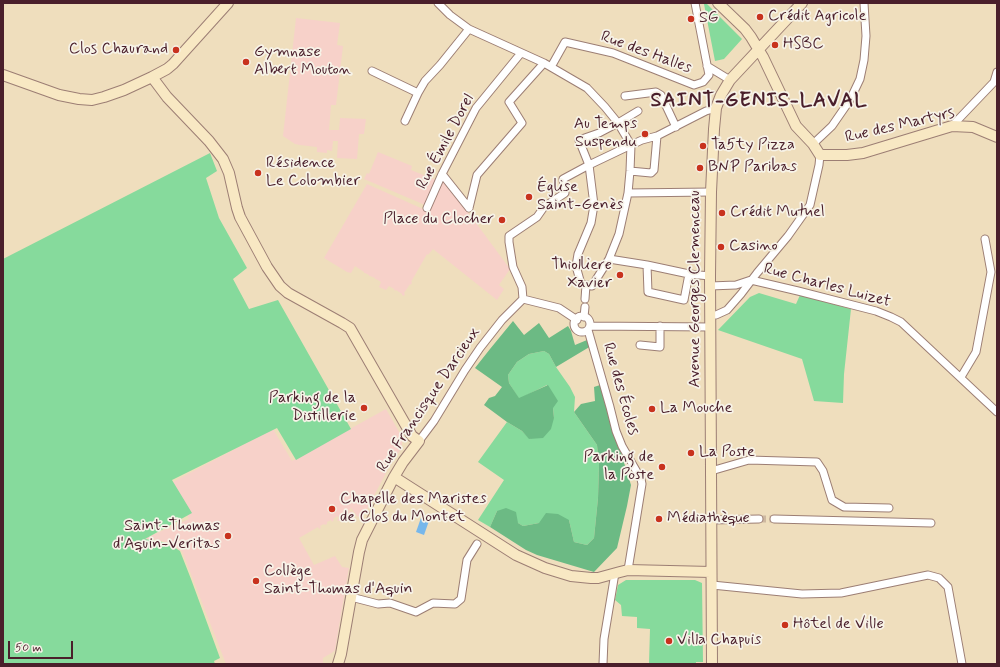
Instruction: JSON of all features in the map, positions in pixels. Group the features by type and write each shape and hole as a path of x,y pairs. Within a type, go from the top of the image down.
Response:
{"street":[{"path":"3,75 59,95 92,100 104,97 124,90 167,69 228,3"},
{"path":"438,3 450,15 469,29 488,36 544,63 587,88 618,123 631,145 628,192 619,234 609,259 592,286 584,285"},
{"path":"695,3 707,66 730,80"},
{"path":"710,315 716,315 727,310 788,236 810,205 820,155 813,144 796,126 758,49 746,29 718,3"},
{"name":"Avenue Georges Clemenceau","path":"712,664 710,281 711,192 716,108 721,95 730,80 802,3"},
{"path":"813,144 832,126 850,100 860,79 864,60 866,36 864,3"},
{"path":"405,121 425,81 469,29"},
{"name":"Rue des Halles","path":"551,67 565,42 613,53 694,85 703,82 709,75 707,66"},
{"name":"Rue Émile Dorel","path":"427,208 442,174 476,108 521,53"},
{"path":"442,174 469,208 477,175 522,123 509,102 544,63"},
{"path":"372,71 418,93"},
{"path":"952,126 994,82 997,72"},
{"path":"152,77 167,97 209,141 222,159 229,173 240,217 267,266 280,286 288,293 350,328 412,436 419,441"},
{"path":"625,96 656,92 662,95 676,127"},
{"path":"576,320 559,308 523,299 522,287 513,267 509,242 510,236 537,217 544,207 564,193 563,179 631,145 657,136 706,111 716,108"},
{"path":"584,317 584,285 576,266 578,254 591,224 594,205 589,165 579,140 599,133 638,111"},
{"name":"Rue des Martyrs","path":"820,155 847,155 863,153 952,126 973,128 997,137"},
{"path":"630,171 651,173 654,170 657,136"},
{"path":"628,192 711,192"},
{"path":"961,377 976,352 991,272 985,239"},
{"name":"Rue Charles Luizet","path":"609,259 648,265 689,274 710,281 736,285 751,280 876,311 901,322 997,412"},
{"path":"648,265 648,292 684,300 689,274"},
{"name":"Rue Francisque Darcieux","path":"338,664 362,540 403,462 434,421 480,348 502,320 523,299"},
{"path":"584,317 580,317 575,322 577,330 581,332 586,331 589,328 660,326 710,327"},
{"path":"584,317 588,320 589,328"},
{"path":"640,345 660,347 660,326"},
{"name":"Rue des Écoles","path":"589,328 616,431 622,446 641,479 642,484 628,570"},
{"path":"711,472 749,460 817,462 824,471 832,500 844,507 889,508"},
{"path":"394,477 516,555 531,563 571,576 598,578 628,570 712,572"},
{"path":"711,520 759,519"},
{"path":"774,519 931,523"},
{"path":"351,597 378,604 390,603 416,612 433,603 455,604 462,599 467,560 477,544"},
{"path":"603,664 604,639 615,573"},
{"path":"712,585 802,594 841,594 928,575 939,578 948,587 962,664"}],"shaded area":[{"path":"296,18 340,23 337,45 343,46 336,105 331,105 329,130 339,130 340,118 366,119 364,134 359,134 357,159 337,158 338,141 333,141 332,151 327,150 327,153 317,152 317,147 295,144 283,136"},
{"path":"378,152 412,166 411,170 436,180 425,205 364,179 367,173 369,174"},
{"path":"443,180 510,269 499,285 504,289 497,300 433,249 428,255 427,254 411,282 411,285 410,284 404,293 404,296 389,286 386,290 379,287 381,282 364,273 355,266 351,273 347,272 324,258 367,184 423,209 430,210"},
{"name":"Saint-Thomas d'Aquin-Veritas","path":"386,409 402,437 402,445 365,513 358,517 351,508 349,510 353,513 351,514 352,516 350,517 349,515 342,519 343,521 341,522 337,520 339,518 337,516 332,522 331,520 327,522 327,524 320,526 321,528 319,529 318,527 299,538 314,565 335,556 342,567 349,568 335,650 323,658 324,664 226,664 182,551 166,542 151,539 139,541 189,519 171,483 273,429 292,461"}],"green space":[{"path":"706,3 742,39 724,59 715,61 704,4"},
{"path":"210,153 217,171 206,178 219,218 247,268 233,279 249,309 278,300 351,429 296,460 277,428 172,480 192,513 145,539 168,543 180,551 220,658 214,661 215,664 3,664 3,259"},
{"path":"759,293 796,304 800,295 851,309 844,374 843,403 814,401 802,359 718,330 750,297"},
{"path":"513,321 524,335 539,323 549,338 568,326 575,345 587,340 591,346 556,367 549,354 544,351 529,354 517,362 508,375 509,383 519,398 548,385 558,401 553,408 554,418 551,429 543,438 529,439 522,431 484,405 489,398 495,396 502,387 475,368"},
{"path":"544,351 549,354 570,387 575,397 574,412 597,445 599,465 598,498 594,538 587,545 574,542 569,520 523,526 497,511 490,527 478,520 504,480 478,462 507,422 522,431 530,439 554,418 547,385 519,399 509,383 508,375 517,362 529,354"},
{"path":"600,385 631,485 617,548 594,572 537,555 526,550 490,527 497,511 506,508 516,512 518,523 523,526 539,523 546,513 558,514 569,520 574,542 587,545 594,538 598,498 599,465 597,445 574,412 581,404 595,401 594,387"},
{"path":"626,580 695,580 702,583 703,662 696,662 696,664 649,664 650,629 637,628 637,617 622,616 621,605 615,600 618,585"}],"water":[{"path":"422,515 430,518 424,535 416,532"}],"tunnel":[{"path":"759,519 774,519"}],"place":[{"name":"Crédit Agricole","path":"760,17"},
{"name":"SG","path":"691,19"},
{"name":"HSBC","path":"775,45"},
{"name":"Clos Chaurand","path":"176,50"},
{"name":"Gymnase Albert Mouton","path":"246,62"},
{"name":"Au Temps Suspendu","path":"645,134"},
{"name":"Ta5ty Pizza","path":"703,146"},
{"name":"BNP Paribas","path":"700,168"},
{"name":"Résidence Le Colombier","path":"258,173"},
{"name":"Église Saint-Genès","path":"529,197"},
{"name":"Crédit Mutuel","path":"722,213"},
{"name":"Place du Clocher","path":"502,220"},
{"name":"Casino","path":"721,247"},
{"name":"Thiolliere Xavier","path":"620,275"},
{"name":"Parking de la Distillerie","path":"364,408"},
{"name":"La Mouche","path":"652,409"},
{"name":"La Poste","path":"691,453"},
{"name":"Parking de la Poste","path":"662,467"},
{"name":"Chapelle des Maristes de Clos du Montet","path":"332,509"},
{"name":"Médiathèque","path":"659,519"},
{"name":"Saint-Thomas d'Aquin-Veritas","path":"228,536"},
{"name":"Collège Saint-Thomas d'Aquin","path":"256,581"},
{"name":"Hôtel de Ville","path":"785,625"},
{"name":"Villa Chapuis","path":"669,641"}],"district":[{"name":"SAINT-GENIS-LAVAL","path":"759,102"}]}
